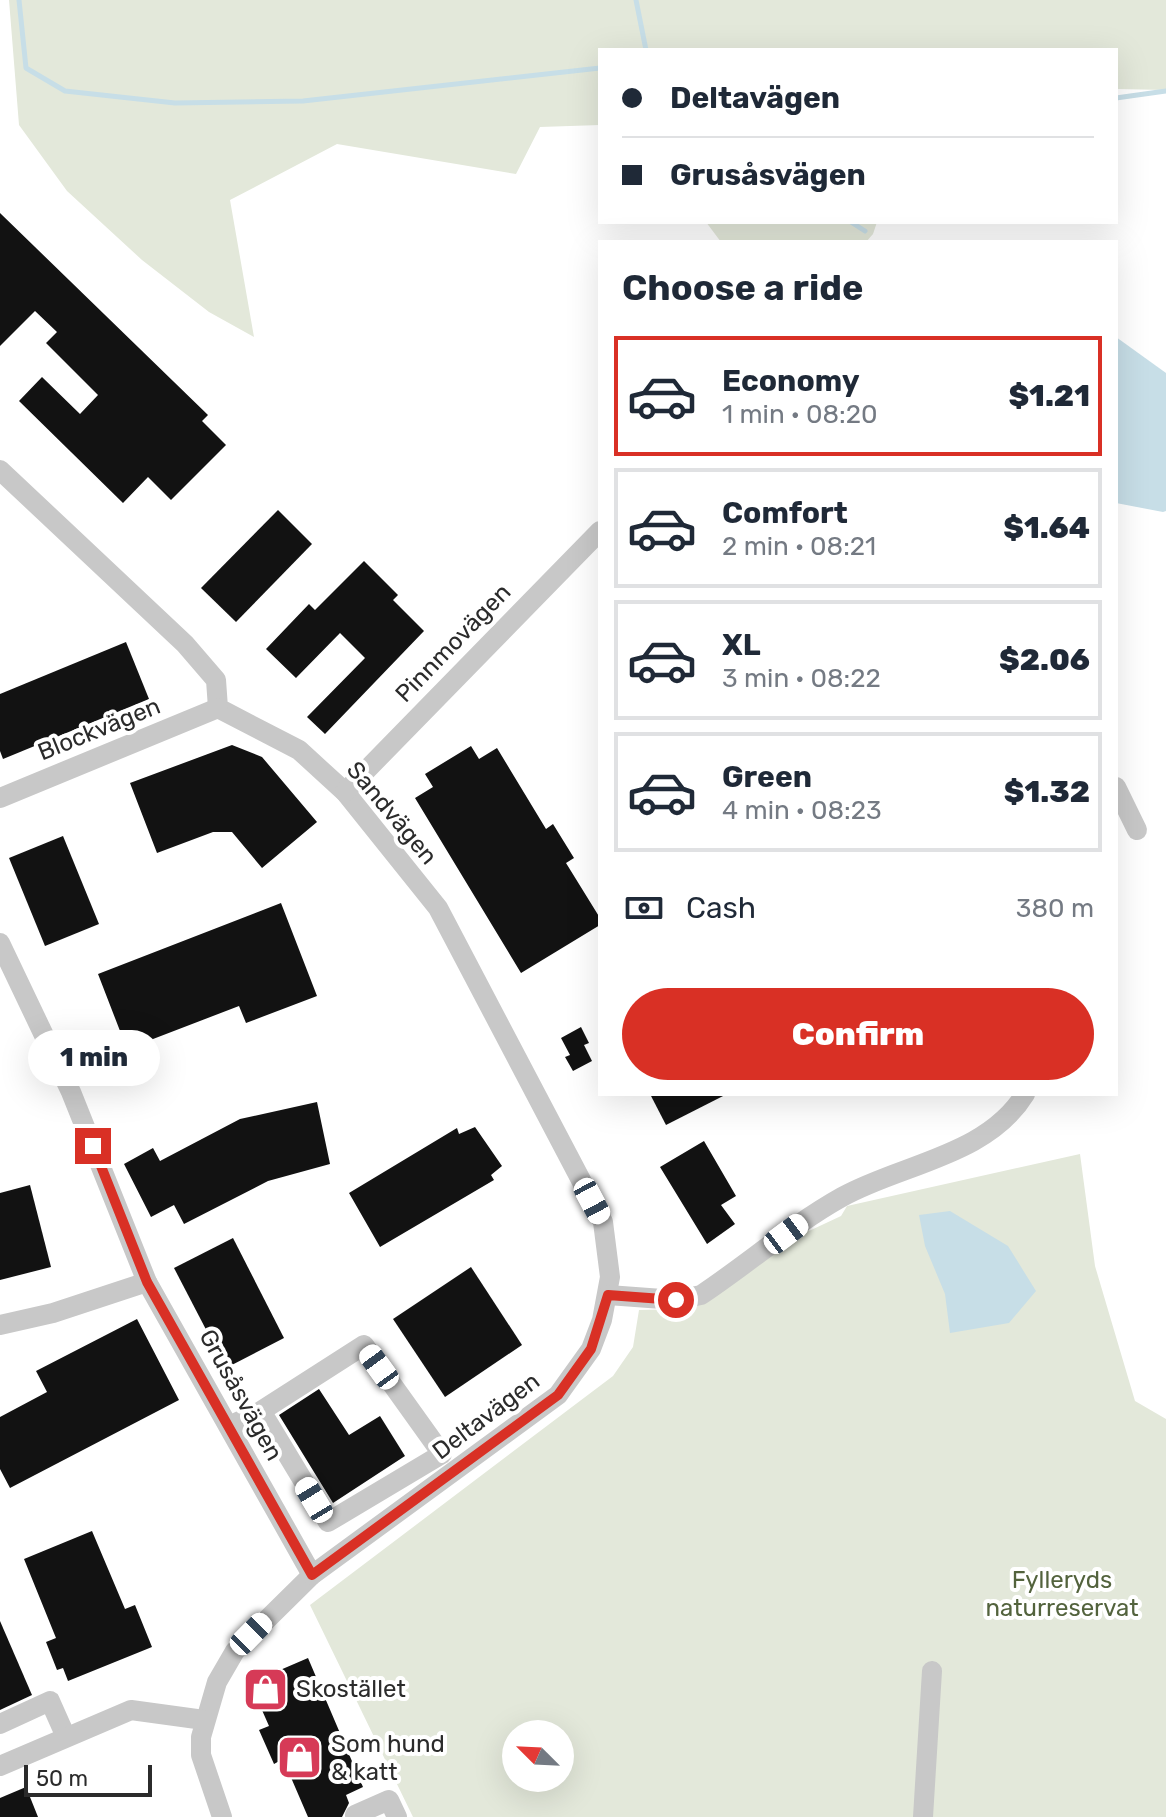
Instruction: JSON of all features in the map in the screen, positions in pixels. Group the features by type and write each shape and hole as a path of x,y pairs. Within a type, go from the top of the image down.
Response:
{"street":[{"path":"0,470 185,644 216,680 218,708"},
{"name":"Pinnmovägen","path":"345,792 598,533"},
{"name":"Sandvägen","path":"218,708 299,750 345,792 438,908 603,1222 610,1277 608,1295"},
{"name":"Blockvägen","path":"0,798 218,708"},
{"path":"1118,791 1137,830"},
{"name":"Grusåsvägen","path":"0,943 71,1092 147,1282 312,1575"},
{"path":"608,1295 676,1300 701,1295 806,1219 859,1188 983,1136 1013,1114 1024,1096"},
{"path":"0,1325 53,1313 147,1282"},
{"name":"Deltavägen","path":"222,1817 201,1755 204,1720 217,1682 235,1651 312,1575 558,1395 591,1349 608,1295"},
{"path":"229,1426 261,1411 364,1345 442,1454 328,1522 261,1411"},
{"path":"923,1817 932,1671"},
{"path":"0,1724 50,1701 66,1737"},
{"path":"0,1766 131,1710 204,1720"},
{"path":"355,1815 389,1800 397,1817"}],"green space":[{"path":"9,0 1166,0 1166,90 1118,89 1118,48 598,48 598,125 540,127 516,174 337,144 230,200 254,337 209,312 142,260 67,191 19,125"},
{"path":"708,224 876,224 868,240 720,240"},
{"name":"Fylleryds naturreservat","path":"1080,1154 1095,1266 1135,1401 1166,1419 1166,1817 413,1817 310,1605 613,1376 633,1347 639,1310 688,1309 726,1288 807,1227 809,1231 841,1216 847,1206"}],"water":[{"path":"1118,338 1166,373 1166,511 1118,503"},
{"path":"950,1211 1008,1246 1036,1291 1009,1323 950,1333 945,1294 925,1246 919,1215"}],"building":[{"path":"0,213 208,415 202,421 226,445 171,500 148,477 123,503 19,401 42,377 80,414 98,395 46,343 57,332 35,311 0,346"},
{"path":"278,510 312,544 236,622 201,588"},
{"path":"364,561 398,595 393,600 424,631 325,734 307,717 365,658 340,633 296,678 266,649 309,604 315,610"},
{"path":"126,642 149,699 3,759 0,751 0,694"},
{"path":"232,745 262,757 317,822 262,868 232,832 213,832 157,853 130,783"},
{"path":"471,746 479,759 497,748 546,829 553,824 574,858 566,863 598,915 598,926 521,973 415,798 433,787 425,774"},
{"path":"63,836 99,924 45,946 9,858"},
{"path":"281,903 317,996 246,1023 239,1006 127,1049 98,974"},
{"path":"581,1027 589,1043 584,1045 592,1061 573,1071 565,1057 570,1055 561,1038"},
{"path":"651,1096 723,1096 666,1125"},
{"path":"317,1102 330,1164 268,1181 184,1224 174,1205 151,1217 124,1164 153,1148 160,1161 240,1119"},
{"path":"475,1127 502,1166 491,1175 494,1180 380,1247 349,1193 457,1128 459,1134"},
{"path":"704,1141 736,1196 721,1205 735,1224 707,1244 660,1167"},
{"path":"30,1185 51,1267 0,1280 0,1193"},
{"path":"233,1238 284,1338 226,1368 174,1268"},
{"path":"471,1267 522,1345 445,1397 393,1319"},
{"path":"137,1319 179,1400 10,1488 0,1469 0,1417 47,1392 36,1371"},
{"path":"319,1389 349,1435 380,1416 405,1456 333,1503 279,1415"},
{"path":"92,1531 125,1609 135,1605 152,1647 68,1681 63,1668 57,1670 46,1642 56,1638 24,1559"},
{"path":"0,1621 32,1695 0,1710"},
{"path":"308,1658 363,1787 346,1795 349,1803 342,1817 308,1817 283,1759 274,1764 259,1730 269,1726 250,1683"},
{"path":"26,1787 38,1817 0,1817 0,1798"}],"waterway":[{"path":"19,0 26,68 65,91 175,103 303,101 598,68"},
{"path":"636,0 646,48"},
{"path":"1118,98 1166,91"},
{"path":"854,224 865,231"}],"place":[{"name":"Skostället","path":"265,1689"},
{"name":"Som hund & katt","path":"300,1758"}],"route":[{"path":"93,1146 147,1282 312,1575 558,1395 591,1349 608,1295 676,1300"}]}
